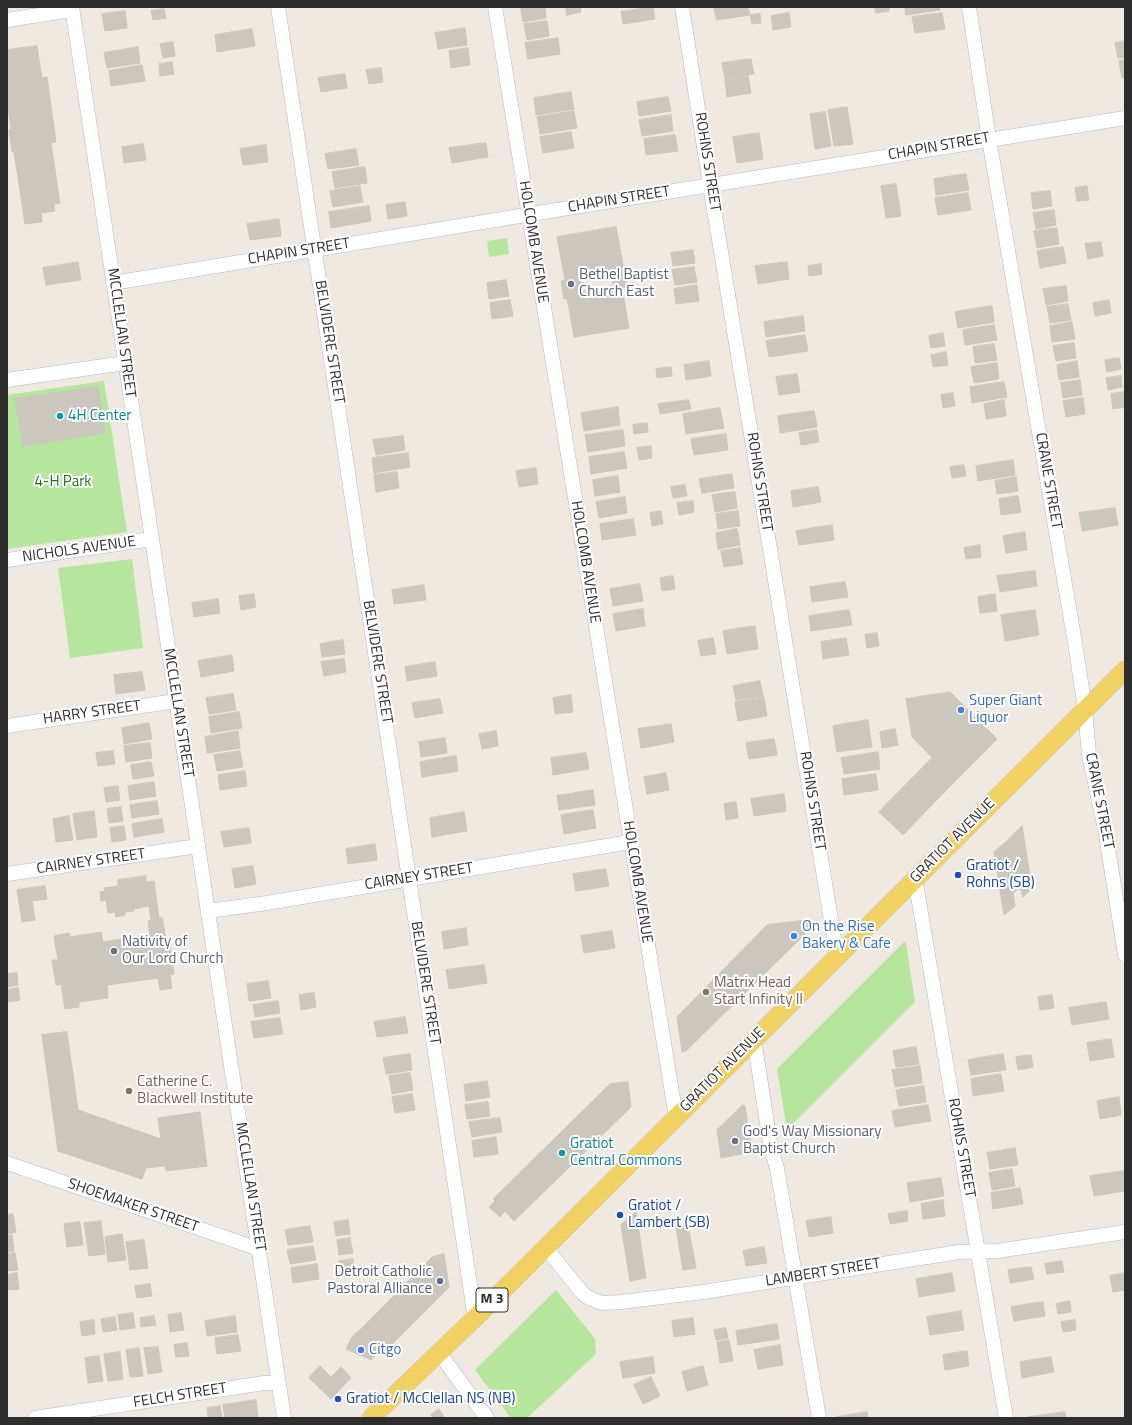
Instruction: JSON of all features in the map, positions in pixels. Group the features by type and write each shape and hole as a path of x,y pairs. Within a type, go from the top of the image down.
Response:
{"main road":[{"name":"GRATIOT AVENUE","path":"371,1418 475,1318 1125,670"}],"street":[{"name":"BELVIDERE STREET","path":"278,7 475,1318"},
{"name":"HOLCOMB AVENUE","path":"495,7 676,1117"},
{"name":"ROHNS STREET","path":"682,7 837,956"},
{"name":"CRANE STREET","path":"969,7 1085,709 1089,755 1105,829 1125,955"},
{"path":"7,20 72,9"},
{"name":"MCCLELLAN STREET","path":"72,9 284,1418"},
{"name":"CHAPIN STREET","path":"113,283 1125,118"},
{"path":"7,380 125,363"},
{"name":"NICHOLS AVENUE","path":"7,560 152,539"},
{"name":"HARRY STREET","path":"7,726 176,701"},
{"name":"CAIRNEY STREET","path":"208,911 267,903 630,842"},
{"name":"CAIRNEY STREET","path":"7,874 198,846"},
{"name":"ROHNS STREET","path":"915,878 1006,1418"},
{"path":"754,1039 771,1149 777,1168 794,1278 819,1418"},
{"name":"SHOEMAKER STREET","path":"7,1163 259,1249"},
{"name":"LAMBERT STREET","path":"545,1247 584,1295 602,1303 703,1292 959,1252 997,1251 1125,1232"},
{"path":"439,1353 487,1418"},
{"name":"FELCH STREET","path":"34,1418 264,1383 279,1383"}],"green space":[{"path":"507,238 509,254 489,257 487,241"},
{"name":"4-H Park","path":"104,381 127,532 7,549 7,395"},
{"path":"132,559 143,648 70,658 58,568"},
{"path":"904,942 906,943 915,1002 787,1130 777,1069"},
{"path":"556,1290 595,1339 596,1354 527,1418 511,1418 475,1370"}],"building":[{"path":"521,7 545,7 546,18 523,22"},
{"path":"566,7 580,7 581,12 567,15"},
{"path":"653,7 655,19 623,24 621,12"},
{"path":"714,7 748,7 750,15 717,20"},
{"path":"875,7 889,7 889,11 876,13"},
{"path":"905,7 939,7 940,10 906,15"},
{"path":"164,9 166,18 153,20 151,11"},
{"path":"125,11 127,28 105,31 102,14"},
{"path":"789,13 791,27 773,30 771,16"},
{"path":"942,13 945,29 915,33 912,17"},
{"path":"760,14 761,23 752,24 750,15"},
{"path":"547,21 549,36 527,40 524,24"},
{"path":"465,28 467,45 438,49 435,33"},
{"path":"252,29 255,46 217,52 215,35"},
{"path":"558,38 560,54 528,59 525,43"},
{"path":"1125,41 1125,57 1118,58 1115,43"},
{"path":"173,42 175,56 163,58 160,44"},
{"path":"37,46 42,78 47,77 56,142 51,143 60,203 54,204 55,211 41,213 42,222 25,224 14,152 12,152 9,130 11,130 7,100 7,50"},
{"path":"138,47 140,63 107,68 104,53"},
{"path":"468,48 470,65 451,68 449,51"},
{"path":"751,59 754,74 725,79 722,63"},
{"path":"1125,60 1125,77 1122,78 1119,61"},
{"path":"172,62 174,74 160,76 159,64"},
{"path":"142,65 145,81 111,86 109,71"},
{"path":"381,68 383,82 369,84 366,70"},
{"path":"345,74 347,88 321,92 318,78"},
{"path":"748,76 751,93 727,97 725,80"},
{"path":"571,92 574,109 536,115 534,98"},
{"path":"668,97 671,111 639,116 637,102"},
{"path":"847,107 853,144 834,146 828,110"},
{"path":"574,111 577,128 540,134 537,117"},
{"path":"825,112 831,146 815,149 810,114"},
{"path":"671,115 673,131 642,136 639,120"},
{"path":"571,132 574,148 543,153 540,137"},
{"path":"759,133 763,159 737,163 733,137"},
{"path":"675,135 678,151 646,155 644,139"},
{"path":"486,143 488,157 452,163 449,148"},
{"path":"143,144 146,160 124,163 122,147"},
{"path":"266,145 268,162 243,165 240,149"},
{"path":"356,149 359,165 328,169 325,154"},
{"path":"365,167 367,183 335,188 332,172"},
{"path":"966,174 969,190 936,195 934,179"},
{"path":"896,184 901,216 886,218 881,186"},
{"path":"360,186 363,202 333,207 330,191"},
{"path":"1087,186 1089,200 1077,201 1075,188"},
{"path":"1050,191 1052,206 1033,209 1031,193"},
{"path":"968,193 971,210 938,215 935,198"},
{"path":"405,202 407,216 388,219 386,205"},
{"path":"369,206 371,221 331,228 329,212"},
{"path":"1054,210 1056,225 1036,229 1033,213"},
{"path":"279,219 281,236 250,240 247,224"},
{"name":"Bethel Baptist Church East","path":"616,227 627,287 622,288 629,328 574,337 567,298 564,299 561,281 565,280 557,237","holes":["611,272 614,288 583,292 580,277"]},
{"path":"1057,228 1059,244 1037,248 1034,231"},
{"path":"1101,242 1103,256 1088,259 1085,244"},
{"path":"1063,247 1066,263 1040,268 1037,251"},
{"path":"693,250 695,263 673,266 671,253"},
{"path":"78,262 81,280 46,285 43,268"},
{"path":"787,262 789,279 758,284 755,266"},
{"path":"821,264 822,274 809,276 808,266"},
{"path":"694,267 697,282 675,285 672,270"},
{"path":"506,280 509,296 489,299 487,283"},
{"path":"697,285 699,301 676,304 674,289"},
{"path":"1066,286 1068,301 1046,305 1043,289"},
{"path":"510,300 513,316 492,319 490,303"},
{"path":"1109,300 1111,313 1095,316 1093,303"},
{"path":"1068,304 1071,320 1050,323 1047,307"},
{"path":"992,306 994,322 958,328 955,312"},
{"path":"803,316 805,331 766,337 764,322"},
{"path":"1072,322 1075,339 1052,342 1050,326"},
{"path":"994,325 997,340 965,345 963,330"},
{"path":"943,333 945,346 931,348 929,336"},
{"path":"805,335 808,351 769,357 766,341"},
{"path":"1074,343 1076,358 1056,361 1053,346"},
{"path":"994,344 997,360 975,363 973,347"},
{"path":"946,352 948,365 933,367 931,355"},
{"path":"1119,358 1121,369 1107,372 1105,360"},
{"path":"709,361 711,376 686,380 684,365"},
{"path":"1077,361 1079,377 1059,380 1057,365"},
{"path":"997,363 999,379 974,383 971,367"},
{"path":"671,367 672,376 657,378 656,369"},
{"path":"797,374 800,392 779,395 776,377"},
{"path":"1121,376 1122,387 1108,390 1106,378"},
{"path":"1080,380 1082,395 1063,398 1061,383"},
{"path":"1004,382 1007,397 972,403 970,387"},
{"name":"4H Center","path":"98,387 105,433 23,446 15,399"},
{"path":"1124,392 1125,407 1113,409 1111,394"},
{"path":"953,393 955,406 943,408 941,395"},
{"path":"1083,398 1085,414 1066,417 1063,401"},
{"path":"689,400 691,409 660,414 658,404"},
{"path":"1004,400 1006,416 986,419 984,404"},
{"path":"618,407 620,425 584,431 581,413"},
{"path":"720,408 724,428 686,434 683,414"},
{"path":"814,411 817,427 780,433 778,416"},
{"path":"647,423 648,432 634,434 633,425"},
{"path":"623,430 625,446 588,452 585,435"},
{"path":"817,430 819,442 801,445 799,433"},
{"path":"726,434 728,450 694,455 691,439"},
{"path":"403,436 405,450 376,455 373,440"},
{"path":"651,446 652,458 639,460 637,448"},
{"path":"624,452 627,468 591,474 589,457"},
{"path":"408,453 410,467 374,473 372,458"},
{"path":"1013,460 1015,475 978,481 976,466"},
{"path":"964,465 966,476 952,478 950,467"},
{"path":"536,468 538,484 519,487 516,471"},
{"path":"397,472 399,488 376,492 374,475"},
{"path":"732,474 734,488 702,493 699,479"},
{"path":"618,476 620,492 595,496 593,480"},
{"path":"1016,477 1018,491 997,494 995,481"},
{"path":"685,485 687,496 673,498 671,487"},
{"path":"818,487 821,502 793,507 791,491"},
{"path":"735,492 737,508 715,512 712,495"},
{"path":"1018,496 1021,512 1001,515 999,499"},
{"path":"625,497 627,513 599,518 596,502"},
{"path":"693,501 694,512 679,515 677,503"},
{"path":"1115,508 1118,525 1082,531 1079,513"},
{"path":"661,511 663,524 652,526 650,513"},
{"path":"738,511 740,526 718,529 716,514"},
{"path":"633,519 636,535 602,540 600,524"},
{"path":"832,525 834,540 799,545 796,531"},
{"path":"737,529 740,545 718,549 716,533"},
{"path":"1025,532 1027,550 1006,553 1003,536"},
{"path":"980,545 981,557 966,559 964,548"},
{"path":"740,548 743,564 724,567 721,551"},
{"path":"1035,571 1037,586 1000,592 997,576"},
{"path":"673,576 675,589 662,591 660,578"},
{"path":"845,582 848,597 812,602 810,587"},
{"path":"640,584 643,601 613,606 610,589"},
{"path":"424,585 426,600 394,604 392,590"},
{"path":"254,594 256,607 241,610 239,596"},
{"path":"995,594 997,611 980,613 978,597"},
{"path":"218,599 220,613 194,617 192,603"},
{"path":"643,609 645,626 616,631 613,614"},
{"path":"849,610 852,625 811,631 809,616"},
{"path":"1035,610 1039,635 1005,641 1001,615"},
{"path":"755,626 758,649 727,654 723,631"},
{"path":"877,633 879,646 867,648 865,635"},
{"path":"713,638 716,654 701,656 698,641"},
{"path":"846,638 849,655 823,659 821,642"},
{"path":"343,640 345,654 322,657 320,644"},
{"path":"232,655 234,671 201,677 198,661"},
{"path":"344,659 346,672 324,676 321,662"},
{"path":"435,662 437,676 407,681 405,667"},
{"path":"142,672 145,690 116,694 114,675"},
{"path":"760,681 763,696 736,700 733,686"},
{"path":"950,692 997,739 955,781 912,737 906,699"},
{"path":"233,694 236,710 209,714 206,698"},
{"path":"571,695 573,712 555,714 553,698"},
{"path":"764,697 767,716 738,721 735,702"},
{"path":"440,699 443,713 415,718 412,703"},
{"path":"239,712 242,728 211,733 209,717"},
{"path":"868,720 872,747 837,752 833,726"},
{"path":"149,723 152,739 124,744 122,728"},
{"path":"671,724 674,742 641,748 638,729"},
{"path":"895,729 898,745 882,748 880,732"},
{"path":"238,731 240,748 207,753 205,737"},
{"path":"496,731 498,746 482,749 479,734"},
{"path":"445,738 447,753 421,757 419,742"},
{"path":"774,739 777,755 749,759 746,743"},
{"path":"150,743 152,758 126,762 124,746"},
{"path":"113,751 115,764 98,766 96,753"},
{"path":"240,751 243,767 217,771 214,755"},
{"path":"878,752 880,769 844,774 841,758"},
{"path":"586,753 589,769 553,775 551,758"},
{"path":"456,756 458,771 422,777 420,762"},
{"path":"932,758 955,781 903,835 879,812"},
{"path":"151,762 154,776 133,779 131,765"},
{"path":"245,771 247,786 220,790 218,775"},
{"path":"666,773 669,790 647,794 644,777"},
{"path":"876,774 878,790 844,795 842,779"},
{"path":"154,782 156,796 130,800 128,786"},
{"path":"118,786 120,800 106,802 104,788"},
{"path":"593,790 595,805 559,810 557,796"},
{"path":"784,794 786,811 754,816 751,799"},
{"path":"157,801 159,814 132,818 130,805"},
{"path":"736,802 738,818 726,820 724,804"},
{"path":"121,807 123,821 109,823 107,809"},
{"path":"593,810 596,828 564,834 561,815"},
{"path":"94,811 97,837 77,840 73,814"},
{"path":"464,812 467,831 432,837 430,818"},
{"path":"69,816 73,840 56,842 53,819"},
{"path":"162,819 164,832 134,837 132,824"},
{"path":"124,826 126,840 112,842 110,828"},
{"path":"1022,826 1032,888 1023,897 1020,887 1013,893 1005,843"},
{"path":"249,828 251,843 224,847 221,832"},
{"path":"1005,843 1015,906 1004,915 994,852"},
{"path":"375,844 377,860 348,864 346,849"},
{"path":"253,866 256,884 235,888 232,869"},
{"path":"606,869 609,886 576,891 573,874"},
{"name":"Nativity of Our Lord Church","path":"146,876 146,882 154,881 159,918 162,917 166,939 169,939 174,974 170,975 172,988 160,990 158,978 107,985 108,998 79,1002 79,1007 65,1009 61,984 56,985 52,960 58,960 54,936 69,933 70,937 101,932 103,942 150,935 148,921 151,921 149,906 134,909 134,911 125,912 125,915 116,917 115,912 108,913 106,900 101,901 100,892 105,891 104,888 118,886 118,880"},
{"path":"45,886 47,899 32,901 35,920 22,922 17,890"},
{"path":"808,920 809,930 686,1051 682,1052 677,1017 767,925"},
{"path":"466,928 468,945 444,949 442,932"},
{"path":"612,931 615,948 584,953 581,936"},
{"path":"484,965 487,983 449,989 446,970"},
{"path":"17,973 18,985 7,987 7,974"},
{"path":"268,981 271,998 249,1001 247,984"},
{"path":"18,988 20,1000 7,1002 7,990"},
{"path":"314,993 316,1007 301,1010 299,995"},
{"path":"1052,995 1054,1008 1040,1010 1038,997"},
{"path":"278,1001 280,1013 255,1017 253,1005"},
{"path":"1106,1002 1109,1019 1072,1025 1069,1008"},
{"path":"405,1017 408,1033 377,1037 374,1022"},
{"path":"280,1018 283,1034 254,1038 251,1022"},
{"path":"67,1032 78,1110 161,1139 158,1118 200,1112 207,1166 166,1171 165,1166 146,1168 142,1179 58,1151 42,1035"},
{"path":"1111,1039 1114,1057 1090,1061 1087,1043"},
{"path":"916,1047 919,1064 896,1067 893,1051"},
{"path":"410,1054 412,1070 386,1074 383,1058"},
{"path":"1003,1054 1006,1070 971,1075 968,1060"},
{"path":"1031,1055 1033,1067 1018,1070 1016,1057"},
{"path":"920,1066 922,1083 895,1087 892,1070"},
{"path":"410,1073 413,1090 392,1094 389,1076"},
{"path":"1001,1074 1004,1091 973,1096 971,1079"},
{"path":"487,1081 490,1097 466,1101 464,1085"},
{"name":"Gratiot Central Commons","path":"628,1082 631,1107 514,1221 505,1211 500,1217 489,1207 495,1201 493,1199 610,1084"},
{"path":"924,1086 926,1102 899,1106 896,1090"},
{"path":"412,1094 415,1110 395,1113 392,1097"},
{"path":"1119,1097 1121,1115 1100,1119 1097,1101"},
{"path":"488,1102 490,1116 467,1119 465,1105"},
{"name":"God's Way Missionary Baptist Church","path":"743,1105 745,1106 752,1152 721,1158 717,1130"},
{"path":"928,1105 931,1121 895,1127 892,1111"},
{"path":"500,1118 502,1132 472,1137 469,1122"},
{"path":"496,1137 498,1154 474,1157 472,1141"},
{"path":"1015,1148 1018,1165 990,1169 987,1153"},
{"path":"1012,1169 1015,1186 992,1190 989,1173"},
{"path":"1125,1171 1125,1191 1094,1196 1090,1176"},
{"path":"941,1178 944,1196 910,1202 907,1183"},
{"path":"1020,1188 1023,1204 993,1209 991,1193"},
{"path":"943,1200 945,1216 923,1219 921,1204"},
{"path":"907,1211 908,1221 890,1224 888,1214"},
{"path":"636,1212 646,1278 630,1281 621,1225"},
{"path":"13,1214 16,1232 7,1234 7,1215"},
{"path":"831,1217 833,1233 809,1237 806,1221"},
{"path":"348,1220 350,1234 336,1236 334,1222"},
{"path":"101,1221 105,1254 89,1256 84,1223"},
{"path":"80,1222 83,1245 67,1247 64,1224"},
{"path":"688,1225 696,1268 683,1270 676,1227"},
{"path":"310,1226 313,1242 288,1245 285,1230"},
{"path":"122,1234 126,1260 108,1262 105,1237"},
{"path":"12,1235 14,1251 7,1252 7,1236"},
{"path":"350,1238 353,1253 339,1255 337,1240"},
{"path":"144,1240 148,1268 130,1270 126,1242"},
{"path":"313,1246 316,1260 290,1264 287,1250"},
{"path":"764,1247 767,1263 746,1266 743,1251"},
{"path":"15,1253 18,1270 7,1271 7,1254"},
{"path":"444,1254 449,1287 382,1354 360,1330 432,1257"},
{"path":"353,1259 355,1274 342,1276 339,1261"},
{"path":"1062,1261 1064,1272 1047,1274 1045,1264"},
{"path":"317,1264 319,1279 293,1283 291,1268"},
{"path":"1031,1267 1034,1279 1010,1283 1008,1270"},
{"path":"17,1273 19,1289 7,1290 7,1275"},
{"path":"952,1273 955,1291 919,1297 916,1279"},
{"path":"1125,1273 1125,1290 1113,1292 1110,1276"},
{"path":"150,1284 152,1296 137,1298 135,1286"},
{"path":"1070,1301 1071,1312 1058,1314 1056,1304"},
{"path":"1043,1302 1045,1316 1014,1321 1011,1307"},
{"path":"961,1311 964,1330 930,1335 927,1317"},
{"path":"133,1313 135,1328 120,1330 118,1315"},
{"path":"181,1313 184,1330 170,1332 168,1315"},
{"path":"154,1316 156,1325 141,1327 140,1318"},
{"path":"235,1316 237,1332 207,1336 205,1321"},
{"path":"115,1317 117,1330 103,1332 101,1319"},
{"path":"693,1318 695,1334 674,1337 672,1321"},
{"path":"94,1320 95,1334 82,1336 80,1322"},
{"path":"1075,1320 1076,1330 1063,1332 1061,1322"},
{"path":"777,1324 779,1339 738,1345 736,1331"},
{"path":"726,1328 728,1338 716,1340 714,1330"},
{"path":"360,1330 379,1351 371,1360 346,1349 352,1337"},
{"path":"238,1335 241,1351 217,1354 215,1338"},
{"path":"729,1340 733,1361 720,1363 717,1342"},
{"path":"187,1343 189,1356 176,1357 174,1345"},
{"path":"780,1345 783,1365 758,1369 754,1350"},
{"path":"158,1347 162,1372 148,1374 144,1348"},
{"path":"139,1348 143,1376 130,1377 126,1350"},
{"path":"967,1351 969,1366 945,1370 943,1355"},
{"path":"120,1352 123,1379 108,1381 104,1354"},
{"path":"99,1356 103,1381 88,1383 85,1358"},
{"path":"653,1357 655,1373 623,1378 620,1362"},
{"path":"1051,1357 1054,1372 1022,1378 1020,1362"},
{"path":"320,1366 331,1377 341,1367 351,1378 331,1399 309,1378"},
{"path":"703,1366 708,1385 687,1391 682,1372"},
{"path":"651,1377 660,1396 643,1404 634,1385"},
{"path":"256,1400 258,1418 225,1418 223,1405"},
{"path":"220,1406 222,1418 208,1418 207,1408"},
{"path":"439,1409 445,1418 433,1418 431,1415"},
{"path":"867,1412 868,1418 837,1418 837,1417"},
{"path":"1065,1412 1066,1418 1028,1417"}],"place":[{"name":"Bethel Baptist Church East","path":"571,284"},
{"name":"4H Center","path":"60,416"},
{"name":"Super Giant Liquor","path":"961,710"},
{"name":"Gratiot / Rohns (SB)","path":"958,875"},
{"name":"On the Rise Bakery & Cafe","path":"794,936"},
{"name":"Nativity of Our Lord Church","path":"114,951"},
{"name":"Matrix Head Start Infinity II","path":"706,992"},
{"name":"Catherine C. Blackwell Institute","path":"129,1091"},
{"name":"God's Way Missionary Baptist Church","path":"735,1141"},
{"name":"Gratiot Central Commons","path":"562,1153"},
{"name":"Gratiot / Lambert (SB)","path":"620,1215"},
{"name":"Detroit Catholic Pastoral Alliance","path":"440,1281"},
{"name":"Citgo","path":"361,1350"},
{"name":"Gratiot / McClellan NS (NB)","path":"338,1399"}]}
